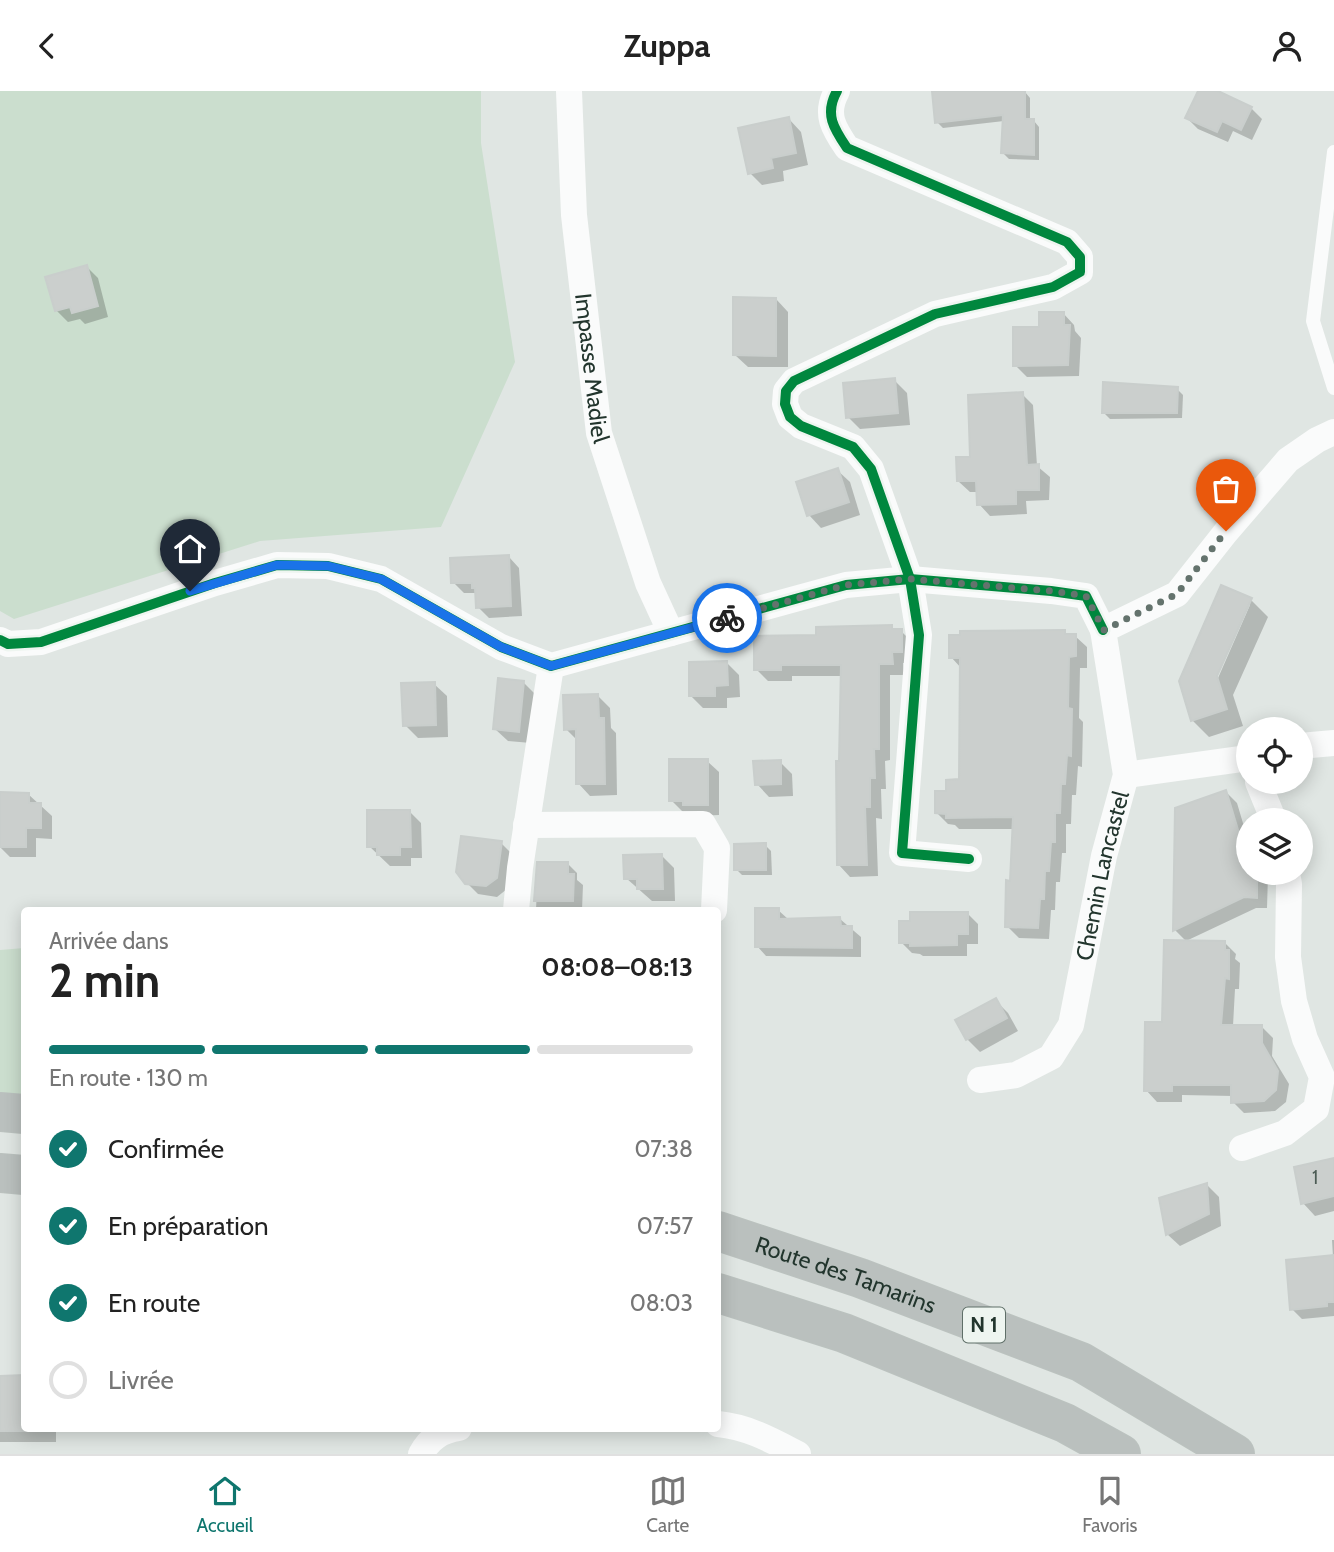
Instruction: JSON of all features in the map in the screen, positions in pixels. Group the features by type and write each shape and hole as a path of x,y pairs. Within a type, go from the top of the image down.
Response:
{"highway":[{"path":"0,1112 21,1114"},
{"path":"0,1173 21,1175"},
{"name":"Route des Tamarins","path":"721,1232 860,1277 1081,1362 1235,1454"},
{"path":"721,1294 844,1332 1065,1423 1121,1454"}],"street":[{"name":"Impasse Madiel","path":"569,91 574,215 599,433 648,583 671,633"},
{"path":"837,91 833,97 831,124 846,148 1067,242 1080,257 1080,272 1054,287 935,314 794,381 786,391 785,404 790,417 801,426 853,447 871,469 910,579 919,635 902,853 969,859"},
{"path":"1104,630 1177,594 1226,531 1289,460 1317,440 1334,432"},
{"path":"0,640 8,644 41,642 215,583 277,565 328,566 381,579 501,647 551,666 846,585 910,579"},
{"name":"Chemin Lancastel","path":"910,579 1086,596 1104,630 1126,775 1104,856 1071,1025 1051,1057 1016,1075 980,1080"},
{"path":"516,907 526,825 551,666"},
{"path":"1313,745 1332,743"},
{"path":"1126,775 1236,761"},
{"path":"526,825 703,824 718,848 714,907"},
{"path":"1242,1148 1285,1133 1316,1109 1328,1081 1305,1039 1294,1001 1288,957 1289,885"},
{"path":"721,1424 738,1426 763,1435 798,1454"},
{"path":"421,1454 426,1445 438,1434 445,1432"}],"lane":[{"path":"1334,152 1313,321 1334,388"}],"green space":[{"path":"0,91 481,91 481,143 515,362 441,527 260,541 14,619 0,611"},
{"path":"21,948 21,1110 0,1108 0,950"}],"building":[{"path":"932,91 1025,91 1025,119 1034,119 1034,155 1001,153 1003,115 935,123"},
{"path":"1198,91 1218,91 1252,107 1241,130 1222,121 1217,132 1185,118"},
{"path":"789,117 796,153 771,158 773,168 748,174 738,128"},
{"path":"87,265 98,306 72,313 70,307 55,311 45,277"},
{"path":"733,297 776,298 776,356 733,355"},
{"path":"1039,312 1064,312 1064,325 1070,325 1068,365 1013,366 1013,327 1039,327"},
{"path":"895,378 898,413 846,418 843,383"},
{"path":"1103,382 1178,387 1177,413 1102,413"},
{"path":"1023,392 1027,465 1039,464 1039,490 1016,490 1016,504 977,505 976,481 957,481 956,457 970,457 968,395"},
{"path":"838,468 849,502 807,516 796,482"},
{"path":"509,555 511,606 476,608 475,588 472,588 472,583 451,583 450,558"},
{"path":"1221,585 1252,598 1217,676 1227,709 1191,721 1179,681"},
{"path":"892,625 892,629 902,629 902,652 892,652 893,664 879,664 879,749 874,749 875,778 870,778 870,807 865,807 867,865 837,865 836,761 839,761 841,665 781,665 781,670 754,670 754,636 816,635 816,627"},
{"path":"1065,630 1065,634 1076,634 1076,656 1069,657 1071,756 1067,755 1065,784 1061,784 1060,813 1055,813 1055,842 1051,842 1049,871 1045,871 1044,899 1040,899 1038,928 1005,927 1006,880 1010,881 1013,817 946,818 946,814 935,813 935,791 946,791 946,780 959,779 960,658 949,658 949,635 960,635 960,631"},
{"path":"727,661 728,685 715,686 715,696 689,696 689,662"},
{"path":"498,678 524,681 519,732 493,729"},
{"path":"435,682 436,725 403,726 401,683"},
{"path":"598,694 599,718 604,718 605,784 576,784 576,729 564,730 563,695"},
{"path":"669,759 708,759 708,805 683,805 683,801 669,801"},
{"path":"781,760 781,784 755,785 753,761"},
{"path":"1226,790 1236,823 1236,885 1257,885 1257,898 1244,897 1173,931 1175,808"},
{"path":"0,792 29,793 29,803 41,803 41,828 26,828 26,847 0,847"},
{"path":"367,810 410,810 411,847 400,847 400,855 377,855 377,847 367,847"},
{"path":"461,836 502,841 497,878 486,886 465,884 456,872"},
{"path":"766,843 766,870 734,870 734,844"},
{"path":"662,854 663,889 637,889 637,879 624,879 623,855"},
{"path":"537,862 568,862 568,874 574,874 573,901 534,901"},
{"path":"755,908 779,908 779,919 840,917 841,926 852,926 852,948 755,947"},
{"path":"910,912 968,912 968,934 957,934 957,945 910,946 910,943 899,943 899,921 910,921"},
{"path":"1164,940 1225,941 1225,950 1229,950 1229,979 1225,978 1221,1025 1262,1025 1262,1043 1278,1071 1276,1090 1264,1101 1231,1103 1231,1085 1172,1085 1172,1091 1144,1091 1145,1022 1162,1022"},
{"path":"996,998 1007,1018 966,1040 955,1020"},
{"path":"1334,1158 1334,1196 1301,1204 1294,1167"},
{"path":"1207,1183 1209,1214 1166,1235 1159,1198"},
{"path":"1334,1255 1334,1302 1327,1302 1327,1306 1290,1310 1286,1260"},
{"path":"21,1375 21,1431 0,1431 0,1376"}],"cycle path":[{"path":"837,91 831,107 832,121 847,148 1067,242 1080,257 1080,272 1053,287 935,314 794,381 786,391 785,404 790,417 801,426 853,447 871,469 910,579 919,635 902,853 969,859"},
{"path":"0,640 8,644 41,642 215,583 277,565 328,566 381,579 501,647 551,666 846,585 910,579 1086,596 1103,630"}],"way so far":[{"path":"727,618 846,585 910,579 1086,596 1104,630 1177,594 1226,531"}],"route":[{"path":"190,591 277,565 328,566 381,579 501,647 551,666 727,618"}]}
